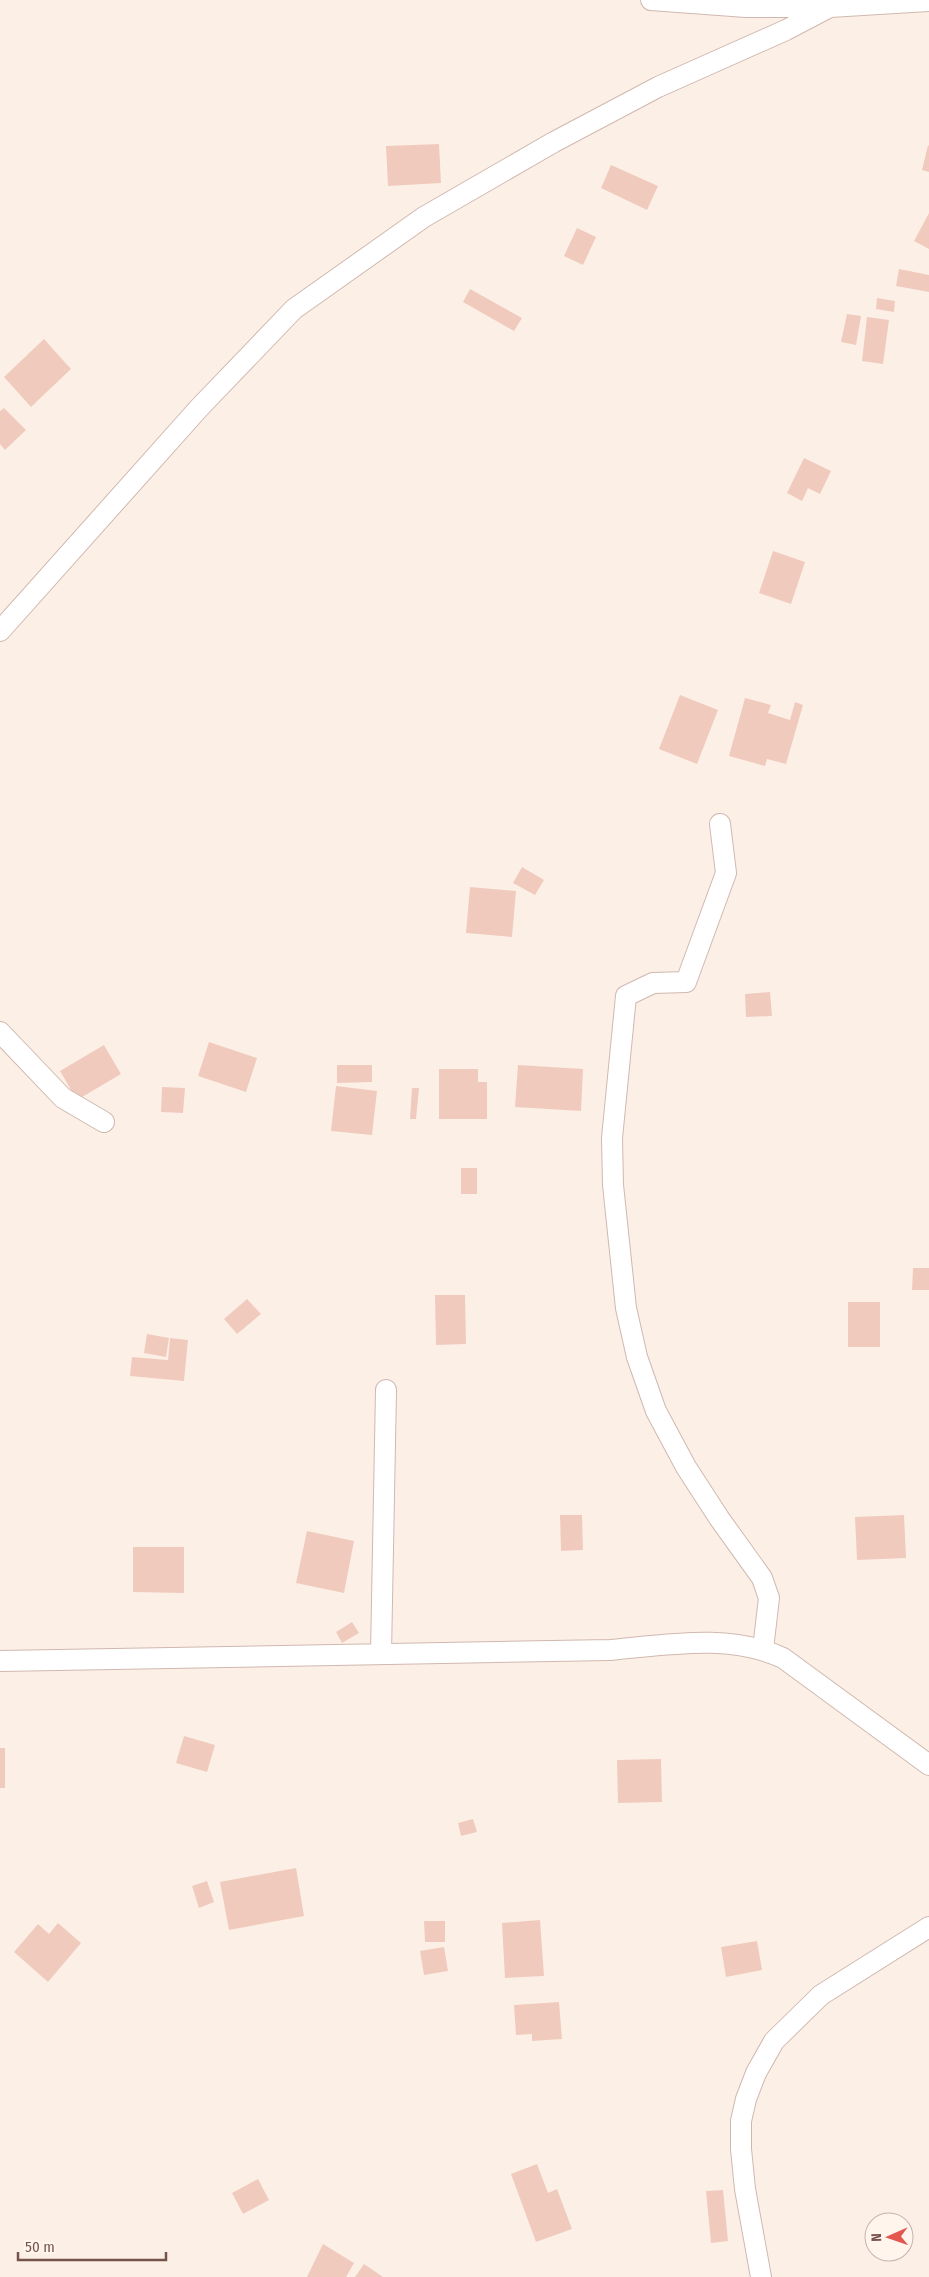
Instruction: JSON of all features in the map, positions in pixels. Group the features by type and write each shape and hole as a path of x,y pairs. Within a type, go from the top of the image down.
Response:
{"street":[{"path":"651,0 746,7 830,7 929,1"},
{"path":"746,7 786,30"},
{"path":"0,631 199,408 294,309 424,217 554,142 658,87 786,30 830,7"},
{"path":"720,824 726,873 686,982 653,983 626,996 612,1138 613,1185 626,1308 637,1357 656,1411 686,1467 719,1518 762,1578 769,1598 763,1649"},
{"path":"0,1032 63,1098 104,1122"},
{"path":"381,1654 386,1390"},
{"path":"0,1662 610,1650 716,1643 763,1649 783,1658 929,1765"},
{"path":"761,2277 745,2189 741,2149 741,2121 746,2098 756,2073 774,2041 821,1995 929,1927"}],"building":[{"path":"439,144 441,183 388,186 386,146"},
{"path":"929,146 929,172 922,170"},
{"path":"611,165 658,186 647,210 601,188"},
{"path":"929,213 929,249 914,241"},
{"path":"577,228 596,237 583,265 564,256"},
{"path":"899,269 929,275 929,292 896,286"},
{"path":"470,289 522,318 514,331 463,302"},
{"path":"877,298 895,301 894,312 876,309"},
{"path":"847,314 861,316 856,345 841,342"},
{"path":"867,317 889,320 883,364 862,361"},
{"path":"44,339 71,369 31,407 4,377"},
{"path":"4,408 26,430 5,450 0,444 0,411"},
{"path":"804,458 831,471 820,494 808,488 802,501 787,493"},
{"path":"773,551 805,562 791,604 759,593"},
{"path":"680,695 718,710 697,764 659,749"},
{"path":"745,698 771,705 768,713 790,720 795,702 803,705 786,764 767,759 765,766 729,756"},
{"path":"522,867 544,880 535,895 513,883"},
{"path":"470,887 516,891 512,937 466,933"},
{"path":"770,992 772,1016 746,1017 745,994"},
{"path":"209,1042 257,1058 246,1092 198,1076"},
{"path":"104,1045 121,1074 77,1100 60,1071"},
{"path":"337,1065 372,1065 372,1082 337,1083"},
{"path":"518,1065 583,1069 581,1111 515,1107"},
{"path":"439,1069 478,1069 478,1082 487,1082 487,1119 439,1119"},
{"path":"336,1086 377,1091 372,1135 331,1131"},
{"path":"162,1087 185,1088 183,1113 161,1112"},
{"path":"412,1088 419,1088 416,1119 410,1119"},
{"path":"461,1168 477,1168 477,1194 461,1194"},
{"path":"913,1268 929,1268 929,1290 912,1290"},
{"path":"435,1295 465,1295 466,1344 436,1345"},
{"path":"247,1299 261,1314 237,1334 224,1319"},
{"path":"848,1302 880,1302 880,1347 848,1347"},
{"path":"147,1334 169,1338 166,1357 144,1353"},
{"path":"170,1338 188,1340 184,1381 130,1376 132,1357 168,1360"},
{"path":"560,1515 582,1515 583,1550 561,1551"},
{"path":"904,1515 906,1558 857,1560 855,1517"},
{"path":"307,1531 354,1541 344,1593 296,1583"},
{"path":"133,1547 184,1547 184,1593 133,1592"},
{"path":"352,1622 359,1633 342,1643 336,1632"},
{"path":"184,1736 215,1745 207,1772 176,1763"},
{"path":"0,1748 5,1748 5,1788 0,1788"},
{"path":"661,1759 662,1802 618,1803 617,1760"},
{"path":"473,1819 477,1832 461,1836 458,1823"},
{"path":"296,1868 304,1916 229,1930 220,1882"},
{"path":"207,1881 214,1902 199,1908 192,1886"},
{"path":"540,1920 544,1976 505,1978 502,1923"},
{"path":"424,1921 445,1921 445,1942 425,1942"},
{"path":"58,1923 81,1943 48,1982 14,1952 38,1924 49,1934"},
{"path":"757,1941 762,1970 726,1977 721,1947"},
{"path":"444,1947 448,1971 424,1975 420,1951"},
{"path":"559,2002 562,2039 532,2041 532,2034 516,2035 514,2005"},
{"path":"537,2164 548,2193 557,2189 572,2229 536,2242 511,2174"},
{"path":"258,2179 269,2200 243,2214 232,2193"},
{"path":"723,2190 728,2241 711,2243 706,2191"},
{"path":"323,2244 354,2263 346,2277 307,2277"},
{"path":"364,2264 383,2277 355,2277"}]}
